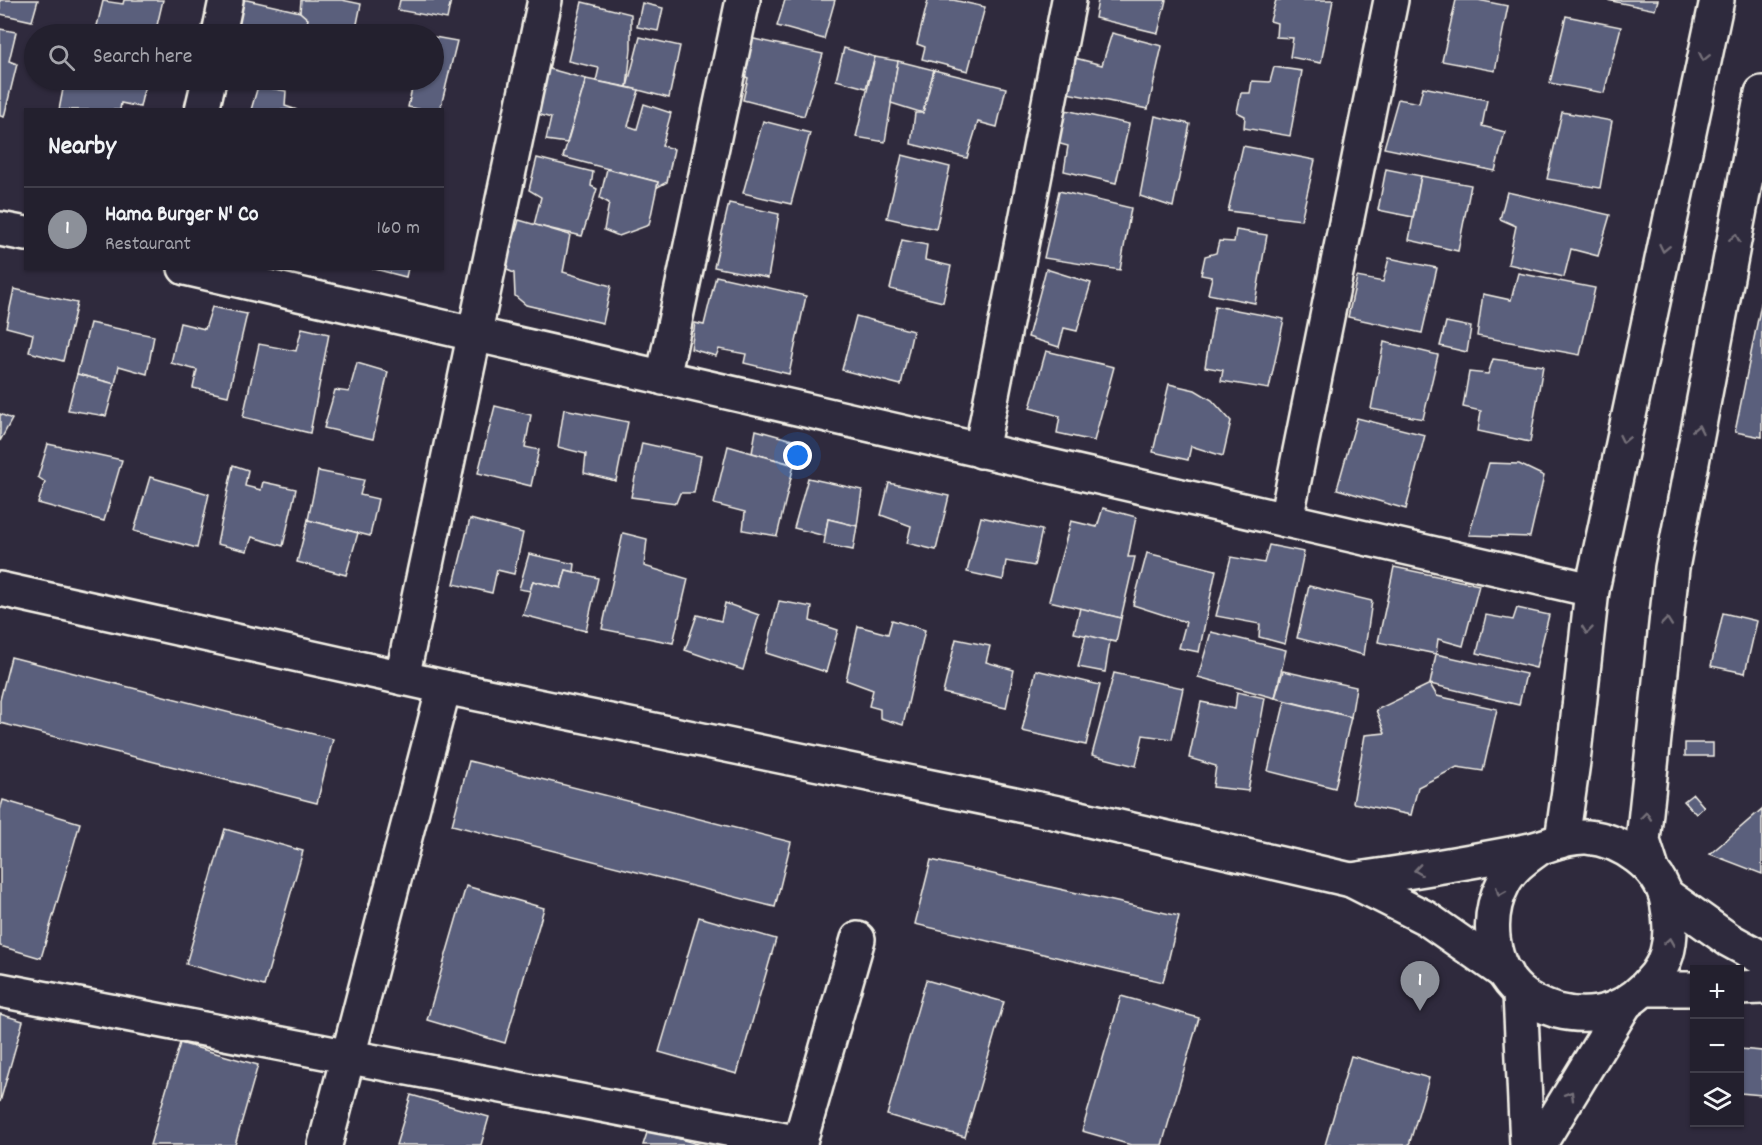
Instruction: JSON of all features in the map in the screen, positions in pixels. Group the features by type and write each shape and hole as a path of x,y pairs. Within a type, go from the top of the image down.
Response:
{"street":[{"path":"221,24 226,0"},
{"path":"402,678 545,0"},
{"path":"663,378 743,0"},
{"path":"981,451 1068,0"},
{"path":"1287,520 1391,0"},
{"path":"1527,1145 1513,983 1495,952 1492,929 1494,905 1503,883 1518,863 1550,844 1573,762 1592,590 1717,0"},
{"path":"202,108 207,90"},
{"path":"1539,1145 1635,997 1660,970 1669,947 1671,921 1643,841 1672,568 1762,93"},
{"path":"0,229 24,234"},
{"path":"194,270 1592,590"},
{"path":"0,590 444,687 1058,813 1351,880 1426,918 1544,1007 1573,1015 1602,1013 1635,997 1690,990"},
{"path":"325,1145 444,687"},
{"path":"1351,880 1443,867 1587,837 1612,842 1634,854 1659,884 1729,940 1762,958"},
{"path":"0,990 799,1144 858,939"},
{"path":"1744,988 1762,987"}],"building":[{"path":"0,0 38,0 32,21 0,14"},
{"path":"124,0 163,0 157,24 97,24 103,1 123,4"},
{"path":"234,0 247,0 300,12 308,19 307,24 233,24"},
{"path":"301,0 342,0 361,4 357,24 307,24 308,19 300,12"},
{"path":"400,0 451,0 447,19 398,10"},
{"path":"785,0 835,0 824,39 777,26"},
{"path":"928,0 953,0 985,7 968,71 922,59 925,47 917,44"},
{"path":"1098,0 1166,0 1158,33 1095,18"},
{"path":"1276,0 1333,0 1321,63 1290,57 1293,38 1276,37 1277,23 1270,21"},
{"path":"1456,0 1478,0 1508,6 1495,71 1442,61"},
{"path":"1607,0 1658,0 1655,10"},
{"path":"582,2 631,14 631,49 627,87 596,81 599,68 568,61"},
{"path":"642,3 663,8 658,31 637,27"},
{"path":"1566,16 1621,27 1604,93 1550,83"},
{"path":"0,29 16,32 9,61 17,64 4,117 0,116"},
{"path":"1112,33 1162,46 1148,109 1067,93 1075,58 1102,65"},
{"path":"640,37 680,46 669,98 627,87"},
{"path":"745,37 823,54 804,116 743,100 748,78 736,72"},
{"path":"444,39 457,41 440,108 408,107 412,90 444,90"},
{"path":"844,48 875,57 866,88 836,80"},
{"path":"875,57 898,61 885,142 856,137"},
{"path":"898,61 934,70 923,113 891,103"},
{"path":"539,66 586,79 567,143 546,140 551,118 528,111"},
{"path":"1274,67 1302,71 1290,136 1244,128 1245,116 1237,112 1241,93 1250,93 1252,81 1270,82"},
{"path":"934,70 1006,88 997,127 978,122 967,158 911,144 915,113 923,113"},
{"path":"586,79 639,90 628,126 637,129 644,104 671,113 662,146 674,149 667,182 656,188 658,182 563,157"},
{"path":"1423,87 1487,100 1482,126 1505,132 1495,171 1384,148 1398,99 1419,103"},
{"path":"63,90 144,90 140,107 121,103 120,108 59,108"},
{"path":"257,90 280,90 286,91 285,106 291,108 252,108"},
{"path":"1061,109 1129,124 1116,183 1064,171 1068,146 1053,142"},
{"path":"1562,112 1612,121 1600,188 1547,179"},
{"path":"1155,116 1190,124 1173,207 1140,196"},
{"path":"763,121 810,133 791,204 743,193"},
{"path":"1243,146 1315,160 1301,220 1228,211"},
{"path":"902,155 950,167 936,229 887,218"},
{"path":"537,158 593,172 591,186 597,189 582,236 534,225 541,197 529,190"},
{"path":"607,169 658,182 649,225 619,236 604,230 609,203 600,198"},
{"path":"1386,169 1421,176 1413,217 1378,210"},
{"path":"1421,176 1471,185 1458,251 1409,240"},
{"path":"1059,191 1131,208 1120,270 1044,258"},
{"path":"1507,192 1610,215 1598,256 1571,249 1564,277 1508,264 1516,226 1500,219"},
{"path":"729,203 779,214 768,278 714,267"},
{"path":"519,220 570,235 563,272 611,286 603,323 526,305 515,296 514,273 505,269"},
{"path":"1236,230 1267,235 1255,303 1208,294 1212,277 1201,275 1205,256 1216,253 1219,241 1234,242"},
{"path":"902,240 927,245 925,260 951,266 943,302 890,289"},
{"path":"1389,258 1437,268 1422,333 1348,317 1357,277 1383,282"},
{"path":"1046,269 1091,283 1077,331 1064,328 1059,347 1028,337"},
{"path":"379,270 408,270 406,277"},
{"path":"1518,273 1595,288 1580,355 1477,336 1483,294 1511,300"},
{"path":"716,276 806,296 789,374 744,363 746,354 719,349 716,356 691,349 695,323 704,325"},
{"path":"14,289 77,303 63,361 29,352 33,334 6,327"},
{"path":"1762,299 1762,437 1735,432"},
{"path":"1215,306 1284,319 1269,389 1221,381 1223,370 1205,367"},
{"path":"212,307 247,314 228,396 193,388 197,370 171,363 180,323 205,329"},
{"path":"856,316 913,331 901,385 842,370"},
{"path":"1446,322 1471,327 1467,352 1440,346"},
{"path":"90,323 154,336 147,374 119,366 115,384 77,374"},
{"path":"302,328 329,334 310,433 243,417 259,344 296,351"},
{"path":"1384,342 1438,355 1423,419 1371,409"},
{"path":"1046,351 1114,367 1094,441 1057,433 1060,416 1030,408"},
{"path":"1493,359 1543,366 1530,442 1478,431 1481,411 1463,407 1469,372 1488,374"},
{"path":"357,363 388,372 373,439 324,428 335,390 349,392"},
{"path":"77,374 115,384 106,416 68,410"},
{"path":"1169,384 1195,390 1212,400 1231,421 1223,456 1191,446 1188,460 1153,452"},
{"path":"495,406 531,415 525,447 539,450 531,486 478,473"},
{"path":"564,409 628,422 616,481 584,473 586,454 558,447"},
{"path":"0,414 12,419 0,441"},
{"path":"1357,418 1425,435 1406,509 1337,489"},
{"path":"756,430 796,441 788,463 752,453"},
{"path":"642,443 701,456 694,493 680,493 676,503 631,497"},
{"path":"48,444 122,460 104,521 38,503 45,482 38,477"},
{"path":"728,446 794,465 777,536 743,530 745,512 714,504"},
{"path":"1489,463 1519,464 1544,476 1530,537 1469,535"},
{"path":"233,465 248,470 245,486 261,490 263,482 296,489 283,546 252,537 247,551 217,544"},
{"path":"318,471 364,480 360,495 378,499 370,536 308,520"},
{"path":"150,477 209,494 197,548 134,531"},
{"path":"808,478 862,490 857,526 828,519 825,536 794,528"},
{"path":"889,483 949,496 936,550 907,543 911,526 881,515"},
{"path":"1103,508 1136,517 1128,557 1135,557 1121,618 1049,601 1071,521 1097,527"},
{"path":"981,517 1042,530 1034,566 1006,561 1003,580 967,572"},
{"path":"470,519 523,533 514,574 497,570 492,593 454,584"},
{"path":"828,519 857,526 853,550 824,544"},
{"path":"308,520 358,533 346,575 297,562"},
{"path":"623,533 647,539 644,566 688,579 673,643 602,629"},
{"path":"1269,545 1304,552 1285,644 1259,637 1260,624 1216,616 1231,557 1264,563"},
{"path":"1147,553 1216,570 1199,652 1179,648 1186,622 1133,605"},
{"path":"529,554 575,564 574,572 566,570 561,588 533,581 530,591 519,589"},
{"path":"1394,567 1479,585 1463,646 1438,639 1436,654 1378,642"},
{"path":"566,570 598,578 586,631 523,615 533,581 561,588"},
{"path":"1309,586 1372,601 1364,655 1297,638"},
{"path":"779,601 812,607 810,621 838,630 826,672 766,653"},
{"path":"725,603 759,615 743,670 685,650 697,615 721,621"},
{"path":"1080,608 1121,618 1116,642 1074,633"},
{"path":"1517,608 1549,615 1536,668 1477,653 1486,615 1513,620"},
{"path":"1723,613 1757,621 1745,673 1711,666"},
{"path":"892,620 925,630 903,725 880,718 880,709 869,706 873,690 846,680 858,626 888,634"},
{"path":"1211,632 1286,650 1275,698 1198,677"},
{"path":"1086,635 1110,641 1105,672 1078,667"},
{"path":"956,639 990,646 986,662 1014,670 1006,708 943,693"},
{"path":"1436,654 1526,674 1519,705 1430,684"},
{"path":"11,657 333,739 317,803 0,723 0,700"},
{"path":"1036,670 1100,685 1086,745 1022,731"},
{"path":"1283,671 1356,687 1351,717 1275,698"},
{"path":"1114,673 1183,688 1172,739 1143,735 1136,766 1092,755"},
{"path":"1430,684 1437,696 1497,709 1483,771 1457,767 1418,787 1411,815 1353,803 1365,735 1385,733 1376,710"},
{"path":"1237,692 1265,698 1248,791 1213,787 1216,766 1189,758 1201,702 1235,709"},
{"path":"1285,701 1351,717 1335,788 1268,771"},
{"path":"1685,743 1713,743 1713,756 1685,756"},
{"path":"469,761 791,842 775,907 452,825"},
{"path":"1693,794 1704,807 1696,814 1684,801"},
{"path":"3,800 80,823 41,958 0,946 0,810"},
{"path":"1762,809 1762,874 1710,854"},
{"path":"225,829 303,851 264,986 186,964"},
{"path":"931,860 1179,916 1163,982 915,924"},
{"path":"466,886 544,908 505,1043 427,1020"},
{"path":"699,917 776,939 737,1074 659,1052"},
{"path":"926,980 1004,1002 965,1137 887,1115"},
{"path":"1121,996 1199,1018 1162,1145 1131,1145 1082,1131"},
{"path":"0,1014 23,1021 0,1102"},
{"path":"180,1043 258,1065 235,1145 150,1145"},
{"path":"1744,1049 1762,1051 1762,1095 1744,1093"},
{"path":"1351,1056 1429,1078 1409,1145 1325,1145"},
{"path":"411,1095 489,1117 481,1145 396,1145"},
{"path":"648,1130 701,1145 643,1145"}],"place":[{"name":"Hama Burger N' Co","path":"1420,1011"}]}
